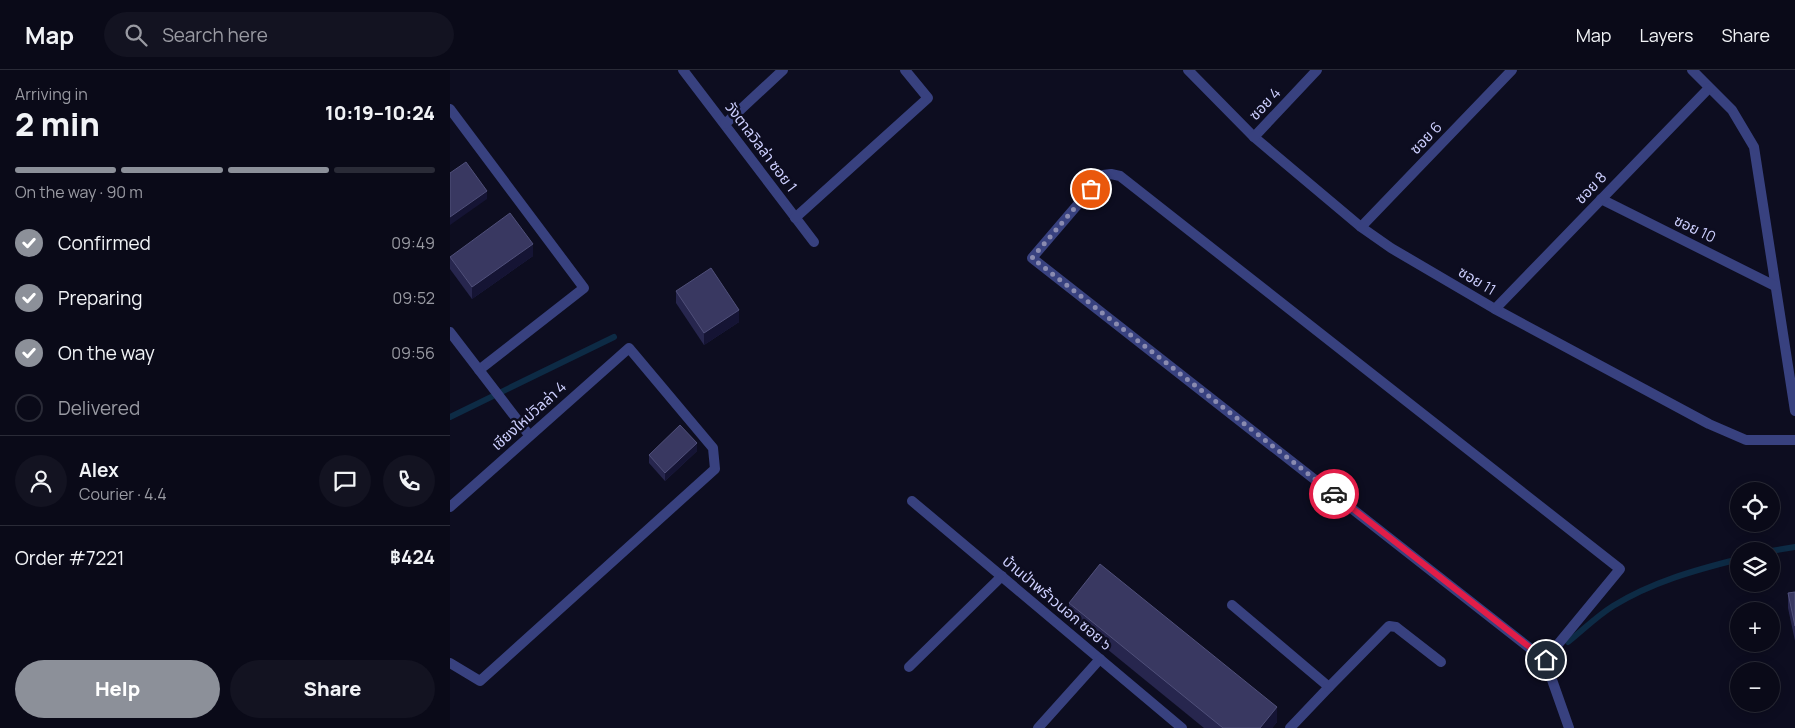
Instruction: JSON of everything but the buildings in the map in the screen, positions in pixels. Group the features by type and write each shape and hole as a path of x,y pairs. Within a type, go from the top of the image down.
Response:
{"street":[{"name":"วังตาลวิลล่า ซอย 1","path":"683,70 814,242"},
{"path":"725,124 783,70"},
{"path":"794,218 928,98 905,70"},
{"name":"ซอย 11","path":"1188,70 1254,137 1361,227 1391,248 1495,309 1716,427 1746,440 1795,440"},
{"name":"ซอย 4","path":"1254,137 1317,70"},
{"name":"ซอย 6","path":"1361,227 1512,70"},
{"path":"1692,70 1732,110 1754,147 1795,411"},
{"name":"ซอย 8","path":"1495,309 1710,88"},
{"path":"450,109 584,288 480,370"},
{"path":"1546,660 1620,569 1120,176 1103,175 1032,258 1546,660 1569,728"},
{"name":"ซอย 10","path":"1601,199 1775,286"},
{"path":"450,332 529,435"},
{"name":"เชียงใหม่วิลล่า 4","path":"450,507 629,348 713,448 715,469 480,681 450,663"},
{"name":"บ้านป่าพร้าวนอก ซอย ๖","path":"912,501 1182,728"},
{"path":"909,667 1002,576"},
{"path":"1232,605 1329,687"},
{"path":"1290,728 1389,626 1396,627 1441,662"},
{"path":"1038,728 1100,659"}],"waterway":[{"path":"450,417 614,337"},
{"path":"1780,550 1795,547"},
{"path":"1568,642 1607,610 1643,590 1690,572 1730,561"}],"way so far":[{"path":"1091,189 1032,258 1334,494"}],"route":[{"path":"1334,494 1546,660"}]}
